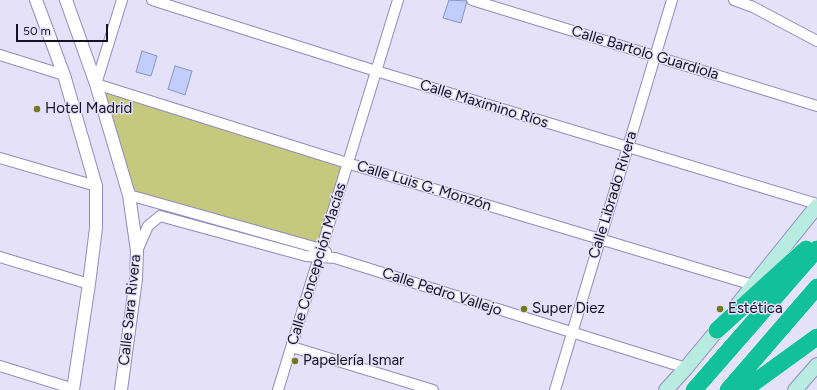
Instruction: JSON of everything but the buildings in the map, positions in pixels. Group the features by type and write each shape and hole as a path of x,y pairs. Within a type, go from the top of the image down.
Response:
{"highway":[{"path":"717,330 773,278 817,241"},
{"path":"694,390 817,250"},
{"path":"728,390 817,287"},
{"path":"744,390 817,337"}],"main road":[{"path":"666,390 686,368 817,205"},
{"path":"795,390 817,365"}],"street":[{"path":"0,366 74,389 96,228 96,186 64,75 36,0"},
{"name":"Calle Sara Rivera","path":"66,0 96,84 129,194 137,251 136,279 121,390"},
{"path":"96,84 122,0"},
{"name":"Calle Maximino Ríos","path":"152,0 376,71 817,205"},
{"name":"Calle Concepción Macías","path":"278,390 398,0"},
{"name":"Calle Bartolo Guardiola","path":"472,0 817,106"},
{"name":"Calle Librado Rivera","path":"554,390 672,0"},
{"path":"734,0 754,4 817,41"},
{"path":"0,55 64,75"},
{"name":"Calle Luis G. Monzón","path":"96,84 347,163 753,285"},
{"path":"0,158 96,186"},
{"name":"Calle Pedro Vallejo","path":"129,194 320,253 572,334 686,368"},
{"name":"Calle Pedro Vallejo","path":"137,251 148,226 160,216 306,256 320,253"},
{"path":"0,257 89,284"},
{"path":"292,347 433,390"}],"green space":[{"path":"101,89 346,163 321,249 132,192"}],"place":[{"name":"Hotel Madrid","path":"37,109"},
{"name":"Super Diez","path":"524,309"},
{"name":"Estética","path":"720,309"},
{"name":"Papelería Ismar","path":"295,361"}]}
